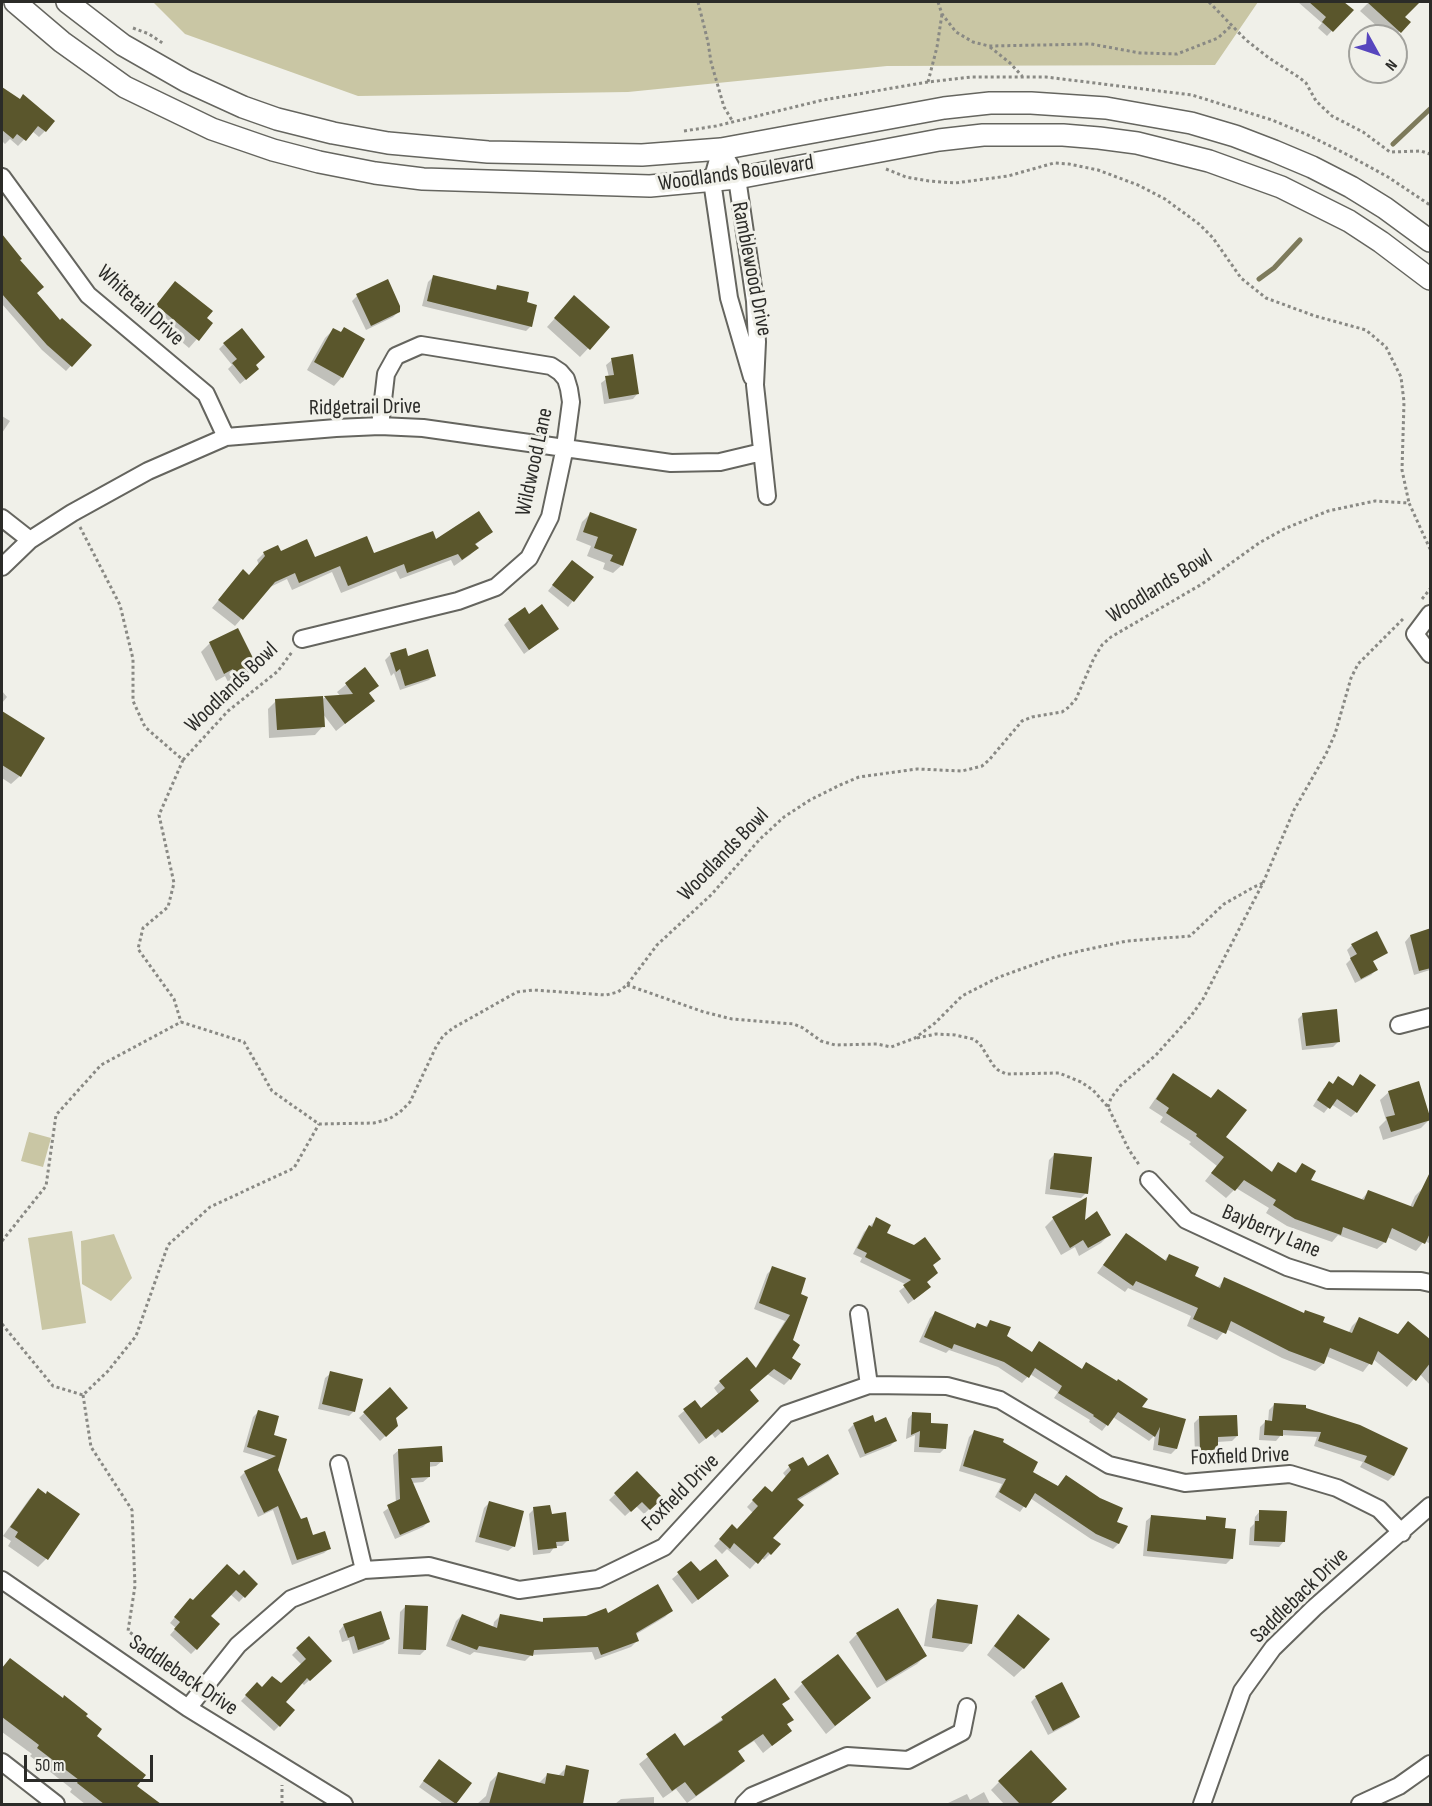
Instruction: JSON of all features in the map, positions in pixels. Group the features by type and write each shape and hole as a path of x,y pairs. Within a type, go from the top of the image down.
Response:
{"street":[{"name":"Woodlands Boulevard","path":"15,2 62,42 125,87 212,129 301,158 375,173 423,179 650,186 737,178 939,140 983,135 1062,135 1137,143 1209,161 1281,187 1349,221 1431,279"},
{"name":"Woodlands Boulevard","path":"66,2 123,45 186,81 243,107 277,119 333,133 388,143 488,152 642,155 721,149 944,108 990,103 1106,108 1191,123 1274,151 1351,187 1431,241"},
{"name":"Ramblewood Drive","path":"721,149 712,181 729,298 755,386"},
{"name":"Ramblewood Drive","path":"721,149 737,178 755,301 757,342 755,386 767,496"},
{"name":"Whitetail Drive","path":"2,177 88,295 206,394 226,437"},
{"name":"Wildwood Lane","path":"302,639 458,601 496,587 529,558 550,517 571,402 569,389 566,379 551,366 421,345 396,356 386,374 380,426"},
{"name":"Ridgetrail Drive","path":"2,567 30,540 72,513 148,471 226,437 380,426 423,428 680,464 720,462 762,452"},
{"path":"2,518 30,540"},
{"path":"1415,634 1426,608"},
{"path":"1415,634 1431,620"},
{"path":"1415,634 1431,654"},
{"path":"1399,1025 1431,1017"},
{"name":"Bayberry Lane","path":"1149,1179 1186,1220 1287,1267 1328,1280 1431,1283"},
{"path":"859,1314 869,1384"},
{"name":"Foxfield Drive","path":"188,1708 238,1645 291,1599 364,1570 429,1566 519,1590 598,1579 664,1547 786,1414 869,1384 947,1386 1000,1400 1109,1465 1185,1483 1290,1474 1337,1488 1379,1509 1402,1533"},
{"path":"339,1464 364,1570"},
{"name":"Saddleback Drive","path":"1202,1804 1242,1691 1272,1648 1314,1608 1431,1506"},
{"name":"Saddleback Drive","path":"2,1580 188,1708 344,1804"},
{"path":"744,1804 752,1796 847,1756 908,1760 962,1732 967,1707"},
{"path":"2,1762 56,1804"},
{"path":"1360,1804 1399,1786 1431,1764"}],"path":[{"path":"682,131 732,122 724,107 711,62 698,2"},
{"path":"938,2 942,14 956,32 973,42 989,46 1091,44 1140,53 1177,54 1218,38 1231,26"},
{"path":"1209,2 1231,26 1269,58 1306,83 1316,101 1332,116 1363,132 1390,152 1421,151 1431,154"},
{"path":"927,82 937,46 942,14"},
{"path":"132,28 149,34 169,48"},
{"path":"989,46 1022,76"},
{"path":"877,166 906,177 955,183 1000,177 1054,163 1098,170 1138,185 1165,199 1199,224 1214,238 1241,278 1266,298 1315,316 1366,330 1386,347 1401,377 1404,402 1402,470 1408,503 1431,549"},
{"name":"Woodlands Bowl","path":"627,985 657,945 712,894 760,839 784,817 810,800 859,777 917,769 962,771 982,766 1022,721 1062,712 1069,707 1076,699 1094,658 1102,645 1111,637 1202,584 1259,543 1284,529 1328,511 1356,503 1375,501 1408,503"},
{"name":"Woodlands Bowl","path":"72,513 120,605 133,659 133,701 145,727 183,760"},
{"path":"1426,608 1431,589"},
{"path":"1108,1107 1111,1098 1121,1085 1156,1055 1197,1008 1263,883 1294,810 1331,742 1358,664 1409,613"},
{"name":"Woodlands Bowl","path":"181,1022 174,999 138,949 143,928 168,907 174,883 159,815 183,760 228,711 278,671 302,639"},
{"path":"915,1038 935,1023 962,996 999,977 1080,951 1127,941 1190,936 1224,904 1263,883"},
{"path":"2,1241 46,1186 56,1115 100,1065 181,1022 244,1042 273,1091 320,1124 374,1123 389,1119 410,1102 436,1047 453,1028 517,992 532,990 606,995 618,992 627,985 704,1012 732,1019 794,1024 821,1041 835,1045 877,1044 891,1047 915,1038 936,1034 973,1039 980,1044 998,1070 1006,1074 1059,1073 1070,1076 1093,1090 1108,1107 1129,1150 1149,1179"},
{"path":"83,1395 108,1371 136,1335 168,1245 210,1207 294,1168 320,1124"},
{"path":"2,1323 53,1386 83,1395"},
{"path":"83,1395 91,1447 132,1510 135,1586 128,1632 164,1657 174,1677"}],"shaded area":[{"path":"153,2 1258,2 1215,65 887,66 628,92 358,96 185,34"},
{"path":"29,1132 51,1138 43,1167 21,1161"},
{"path":"72,1231 86,1323 42,1330 28,1238"},
{"path":"114,1234 132,1278 111,1301 82,1284 81,1241"}],"building":[{"path":"1309,2 1344,2 1354,10 1333,32 1322,22 1326,17"},
{"path":"1367,2 1420,2 1405,17 1411,22 1408,25 1391,24"},
{"path":"2,87 20,99 23,94 55,121 46,132 38,126 26,141 17,134 13,139 2,130"},
{"path":"2,234 22,259 20,260 44,287 37,293 60,320 62,318 92,345 72,367 47,345 2,294"},
{"path":"433,275 496,290 497,285 529,292 527,302 537,305 532,327 427,301"},
{"path":"388,279 400,306 400,312 371,326 356,294"},
{"path":"175,281 213,311 207,318 213,323 199,341 156,305"},
{"path":"574,295 610,327 590,350 554,318"},
{"path":"344,327 365,339 343,378 314,362 333,328 341,332"},
{"path":"242,328 265,357 256,365 259,369 246,380 232,363 237,359 223,343"},
{"path":"633,354 639,394 609,399 605,376 614,375 611,358"},
{"path":"479,511 493,532 475,544 479,548 462,560 458,554 407,573 404,564 348,586 340,566 299,583 295,573 275,582 243,620 218,600 243,569 249,575 265,556 263,552 278,545 281,551 307,539 315,557 367,536 374,553 433,531 436,539"},
{"path":"590,512 637,529 623,566 610,561 613,555 594,548 598,537 583,532"},
{"path":"572,560 594,577 574,602 552,585"},
{"path":"542,604 559,629 529,650 508,619 525,607 529,614"},
{"path":"238,628 258,668 237,677 233,669 224,674 209,642"},
{"path":"406,648 408,656 428,649 436,676 405,686 400,669 396,672 390,653"},
{"path":"365,667 379,686 369,693 375,701 345,724 324,696 353,694 345,683"},
{"path":"323,696 325,727 277,730 275,699"},
{"path":"2,711 45,738 21,777 2,765"},
{"path":"1431,928 1431,968 1419,971 1410,935"},
{"path":"1377,931 1388,953 1373,961 1378,970 1361,979 1350,958 1357,954 1351,944"},
{"path":"1337,1009 1340,1042 1306,1046 1302,1013"},
{"path":"1173,1073 1211,1098 1218,1089 1247,1110 1226,1137 1272,1172 1278,1162 1296,1173 1302,1163 1316,1171 1311,1180 1364,1200 1368,1190 1413,1207 1431,1170 1431,1231 1425,1244 1392,1228 1386,1243 1343,1227 1341,1235 1295,1219 1273,1205 1276,1200 1244,1180 1235,1191 1211,1173 1224,1157 1196,1136 1197,1134 1166,1113 1169,1108 1156,1099"},
{"path":"1360,1074 1376,1085 1357,1113 1337,1099 1330,1109 1317,1100 1329,1081 1333,1084 1338,1076 1353,1086"},
{"path":"1419,1081 1431,1120 1391,1132 1386,1117 1395,1115 1388,1091"},
{"path":"1054,1153 1092,1157 1088,1194 1050,1189"},
{"path":"1087,1197 1085,1220 1097,1211 1111,1235 1088,1248 1083,1240 1070,1248 1052,1217"},
{"path":"876,1217 891,1225 887,1233 914,1245 925,1237 941,1259 933,1265 938,1273 927,1282 931,1287 914,1300 903,1285 911,1280 865,1257 867,1253 857,1248 869,1225 872,1227"},
{"path":"1126,1233 1166,1261 1169,1254 1199,1267 1195,1276 1220,1288 1224,1277 1304,1313 1305,1310 1325,1317 1323,1322 1352,1333 1359,1317 1398,1334 1408,1321 1431,1340 1431,1362 1416,1381 1378,1351 1372,1365 1330,1348 1324,1364 1289,1351 1231,1321 1226,1334 1193,1319 1198,1308 1136,1281 1133,1286 1103,1265"},
{"path":"772,1266 806,1278 801,1294 808,1297 793,1340 800,1345 792,1358 801,1364 791,1380 774,1369 750,1390 759,1401 722,1433 718,1429 706,1439 683,1409 695,1400 701,1408 725,1388 719,1381 747,1357 756,1368 790,1315 759,1303"},
{"path":"935,1311 975,1328 977,1323 987,1327 990,1320 1011,1327 1007,1336 1032,1352 1039,1341 1082,1369 1086,1362 1117,1381 1118,1379 1148,1399 1142,1407 1186,1419 1177,1449 1158,1445 1160,1427 1155,1437 1118,1412 1108,1426 1058,1393 1062,1386 1035,1368 1029,1378 1004,1362 954,1344 952,1349 924,1337"},
{"path":"330,1371 363,1379 355,1412 322,1404"},
{"path":"390,1387 408,1408 396,1418 398,1426 386,1437 363,1412"},
{"path":"1274,1403 1306,1405 1306,1408 1360,1425 1408,1448 1394,1476 1364,1462 1367,1456 1318,1441 1321,1432 1283,1430 1283,1436 1264,1435 1265,1420 1272,1421"},
{"path":"258,1410 279,1416 274,1435 287,1439 278,1470 301,1519 307,1517 313,1535 325,1531 331,1549 297,1560 278,1506 264,1513 244,1471 276,1456 247,1447"},
{"path":"912,1412 931,1413 931,1423 948,1424 946,1449 919,1447 920,1431 911,1435"},
{"path":"873,1415 875,1422 886,1417 897,1441 865,1454 853,1423"},
{"path":"1237,1415 1238,1436 1218,1437 1218,1450 1200,1451 1199,1416"},
{"path":"974,1430 1004,1439 1003,1442 1038,1462 1033,1472 1058,1486 1066,1475 1100,1498 1123,1508 1117,1522 1128,1526 1119,1544 1096,1534 1035,1493 1026,1508 999,1492 1006,1479 963,1466"},
{"path":"442,1446 443,1462 430,1462 430,1477 411,1478 430,1522 400,1535 387,1505 400,1499 398,1449"},
{"path":"828,1454 839,1474 797,1499 804,1505 773,1538 781,1544 771,1555 768,1552 758,1564 734,1543 730,1549 719,1539 732,1524 737,1529 758,1506 752,1500 765,1486 772,1492 791,1470 788,1465 803,1457 808,1466"},
{"path":"637,1471 663,1498 650,1510 642,1502 631,1512 614,1493"},
{"path":"38,1488 46,1494 47,1491 80,1514 48,1560 15,1537 18,1532 10,1527"},
{"path":"489,1501 524,1511 515,1547 479,1537"},
{"path":"550,1505 552,1514 566,1512 569,1541 556,1542 557,1548 538,1550 533,1507"},
{"path":"1259,1510 1287,1511 1285,1542 1254,1541 1255,1521 1259,1521"},
{"path":"1151,1515 1206,1520 1206,1516 1226,1518 1225,1528 1236,1529 1233,1559 1147,1551"},
{"path":"716,1559 729,1576 698,1600 677,1572 691,1561 700,1571"},
{"path":"227,1564 239,1575 244,1570 258,1584 245,1598 236,1590 211,1616 220,1624 197,1650 174,1629 180,1622 174,1617 190,1598 193,1600"},
{"path":"658,1584 673,1611 636,1633 639,1641 601,1655 598,1647 534,1650 533,1656 479,1646 477,1650 451,1640 462,1614 497,1628 500,1614 543,1622 543,1618 586,1616 606,1608 608,1613"},
{"path":"937,1599 978,1605 972,1644 932,1638"},
{"path":"405,1605 428,1606 426,1650 403,1649"},
{"path":"898,1608 927,1656 886,1681 856,1633"},
{"path":"381,1611 390,1639 358,1650 354,1636 348,1638 343,1624"},
{"path":"1018,1614 1050,1639 1024,1669 994,1646"},
{"path":"309,1636 332,1661 310,1681 307,1678 286,1702 295,1710 280,1727 245,1695 257,1682 262,1687 272,1676 281,1683 306,1659 296,1648"},
{"path":"838,1654 871,1698 835,1726 801,1682"},
{"path":"10,1658 88,1714 86,1716 102,1729 97,1736 146,1775 137,1786 161,1804 104,1804 77,1783 79,1780 37,1748 39,1745 2,1717 2,1668"},
{"path":"775,1678 790,1699 782,1704 794,1720 787,1724 792,1731 772,1746 763,1734 738,1751 745,1761 696,1796 685,1782 672,1791 646,1754 675,1733 684,1746 723,1720 721,1717"},
{"path":"1062,1682 1080,1717 1053,1731 1035,1696"},
{"path":"1031,1750 1067,1789 1050,1804 1020,1804 998,1781"},
{"path":"439,1759 472,1783 456,1804 423,1781"},
{"path":"566,1765 589,1770 583,1804 489,1804 498,1772 545,1784 547,1773 564,1776"}],"waterway":[{"path":"1393,144 1430,109"},
{"path":"1259,279 1274,268 1300,240"}]}
